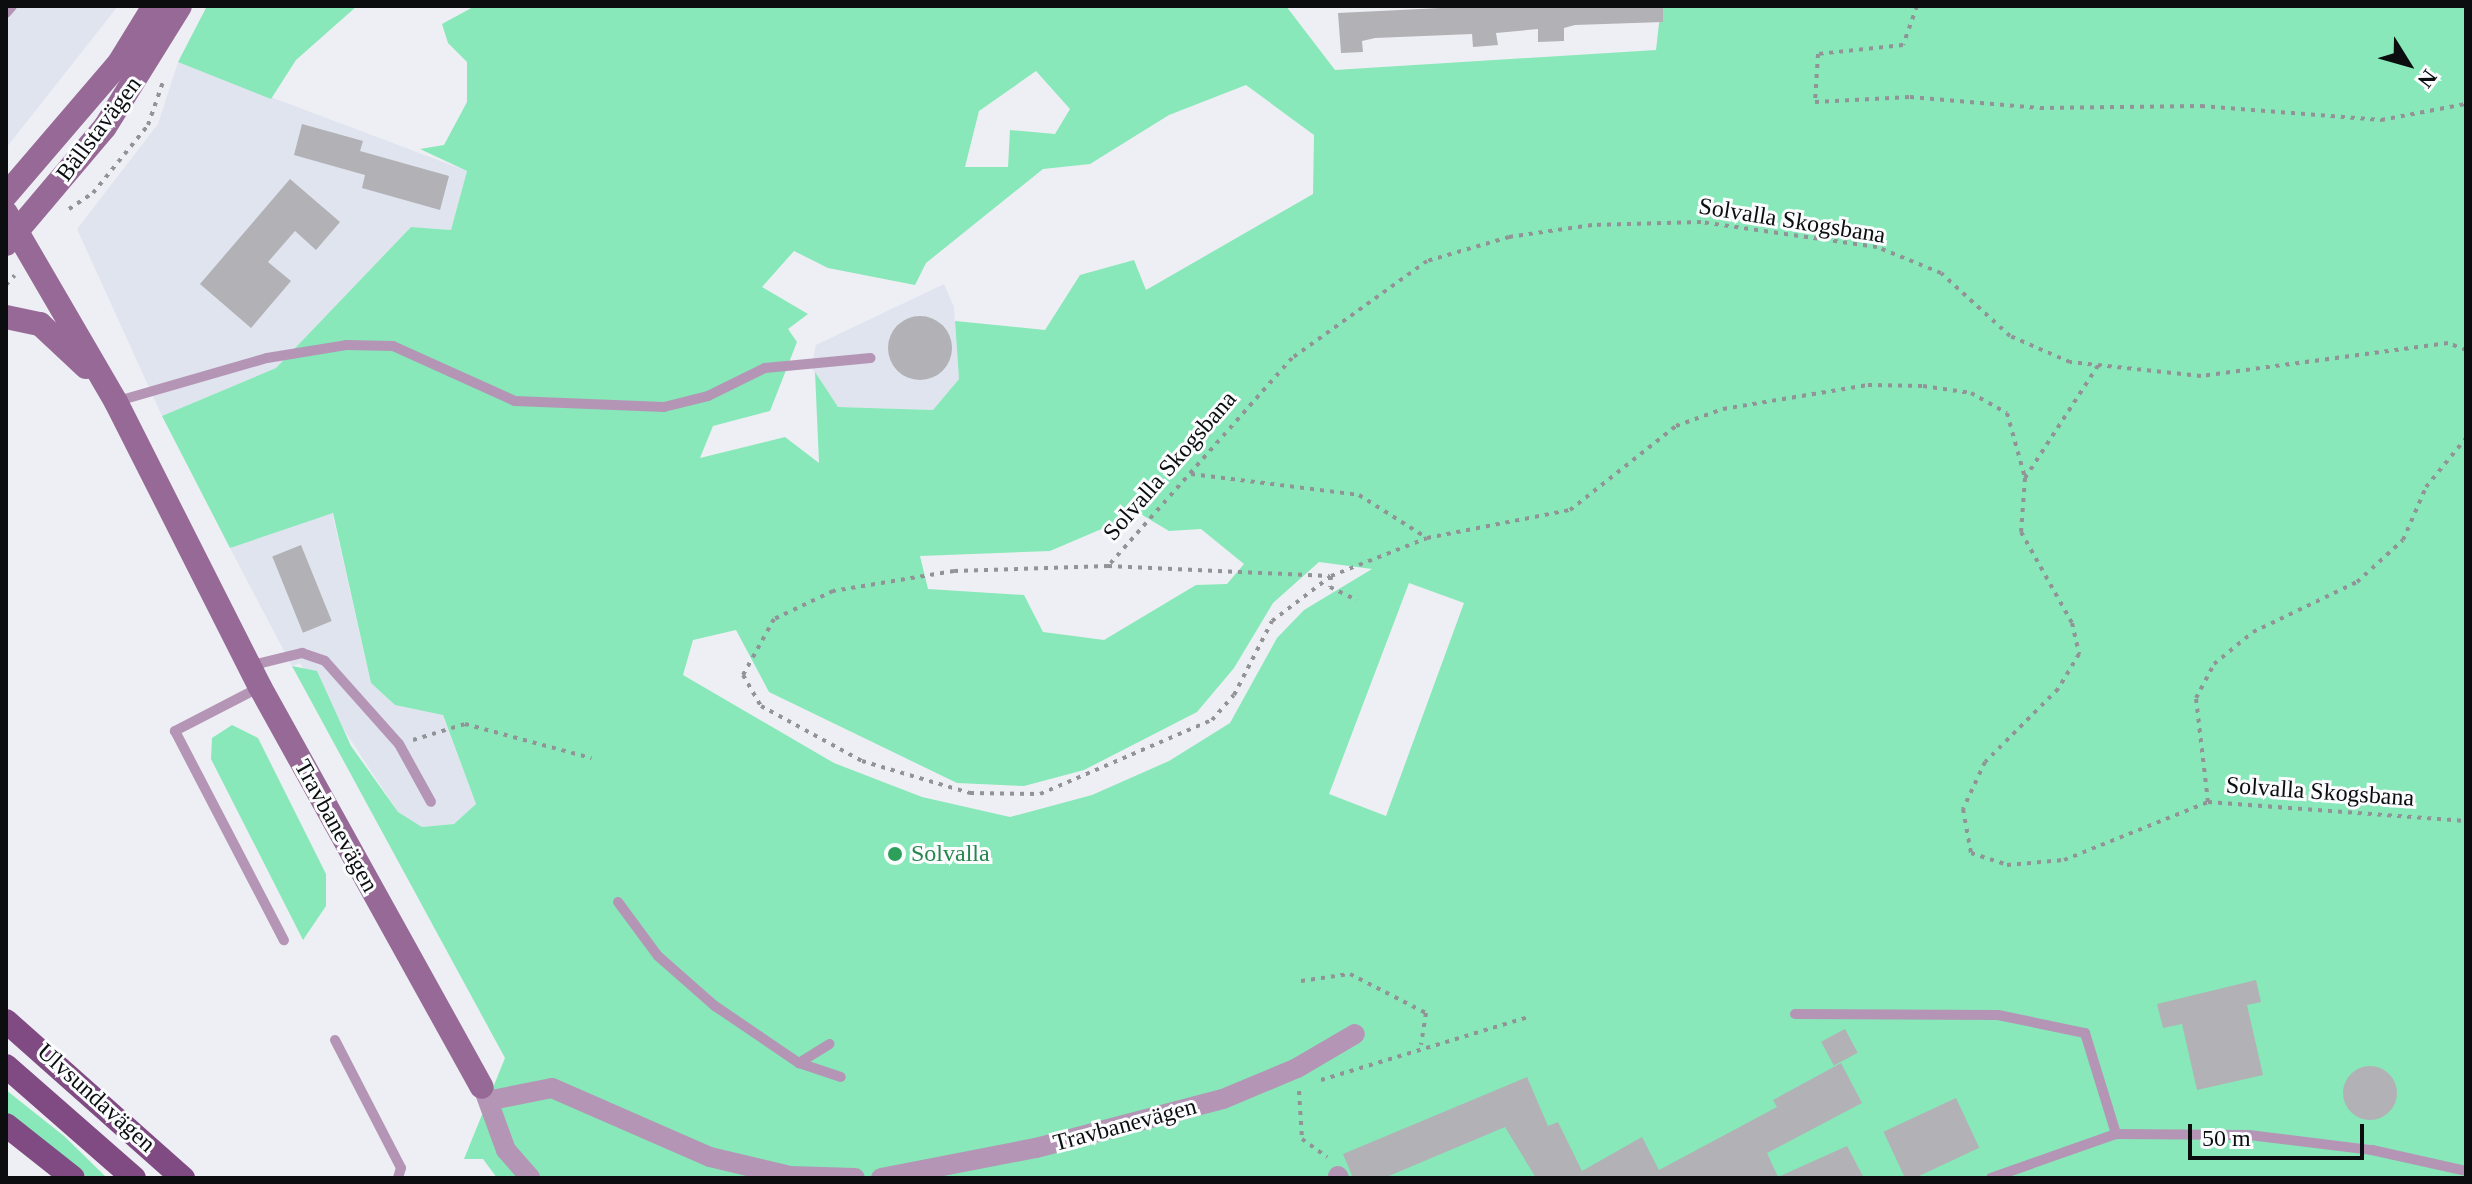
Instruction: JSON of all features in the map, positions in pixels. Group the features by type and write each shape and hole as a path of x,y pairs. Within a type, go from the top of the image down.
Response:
{"main road":[{"name":"Ulvsundavägen","path":"6,1021 183,1178"},
{"name":"Ulvsundavägen","path":"6,1066 134,1178"},
{"path":"6,1125 73,1178"}],"street":[{"name":"Bällstavägen","path":"6,195 119,63 154,6"},
{"name":"Bällstavägen","path":"10,229 136,84 180,6"},
{"name":"Travbanevägen","path":"10,229 116,402 255,676 487,1093"},
{"path":"6,317 40,324 116,402"},
{"name":"Travbanevägen","path":"881,1178 1036,1148 1208,1103 1297,1068 1355,1034"},
{"path":"530,1178 506,1150 487,1093 552,1088 710,1157 790,1176 855,1178"}],"lane":[{"path":"6,13 12,6"},
{"path":"116,402 267,358 346,345 393,346 515,401 664,407 708,396 765,368 871,358"},
{"path":"284,940 175,731 255,676 302,653 325,661 399,744 431,802"},
{"path":"618,902 688,984 799,1063 841,1077"},
{"path":"1795,1014 1998,1015 2085,1033 2116,1134"},
{"path":"335,1040 401,1168 398,1178"},
{"path":"799,1063 830,1044"},
{"path":"1991,1178 2116,1134 2249,1135 2372,1150 2466,1171"}],"path":[{"path":"1917,6 1903,45 1818,54 1815,102 1910,97 2040,108 2201,106 2381,120 2466,104"},
{"name":"Solvalla Skogsbana","path":"1108,566 1292,358 1427,261 1509,237 1592,225 1701,222 1877,247 1941,273 2010,336 2070,362 2201,376 2448,343 2466,350"},
{"path":"2025,478 2099,364"},
{"name":"Solvalla Skogsbana","path":"1331,576 1108,566 954,571 833,591 774,619 743,675 761,706 862,761 970,793 1040,794 1212,720 1234,695 1272,621 1331,576 1427,538 1570,510 1676,426 1723,409 1868,385 1971,393 2007,413 2025,478 2021,532 2072,623 2079,654 2058,689 1985,762 1963,809 1971,853 2007,865 2064,860 2208,802 2466,821"},
{"path":"2208,802 2196,698 2214,664 2253,632 2357,582 2403,540 2426,487 2466,438"},
{"path":"1191,474 1359,495 1427,538"},
{"path":"1331,576 1330,587 1357,600"},
{"path":"399,744 465,724 591,758"},
{"path":"1301,981 1350,974 1426,1013 1421,1045 1529,1017"},
{"path":"1297,1068 1302,1139 1332,1161 1339,1177"}],"shaded area":[{"path":"6,6 118,6 6,148"},
{"path":"178,62 467,171 451,230 411,227 276,368 162,416 77,229 158,124"},
{"path":"944,284 954,307 959,379 933,410 838,407 811,367 816,345"},
{"path":"332,512 371,683 395,705 442,714 476,804 454,824 422,827 398,812 300,663 292,666 230,548"}],"green space":[{"path":"207,6 357,6 296,60 271,99 178,62"},
{"path":"475,6 1286,6 1335,70 1656,50 1661,6 2466,6 2466,1178 497,1178 483,1159 464,1159 505,1058 292,666 317,671 351,746 398,812 422,827 454,824 476,804 443,715 395,705 371,683 333,513 230,548 162,416 276,368 411,227 451,230 467,171 420,149 444,145 467,102 467,62 448,43 442,24","holes":["1036,71 1070,109 1055,134 1010,130 1008,167 965,167 979,111","1246,85 1314,135 1313,194 1146,290 1134,260 1080,275 1045,330 955,321 959,379 933,410 838,407 815,372 819,463 785,437 700,458 713,426 770,411 797,342 788,329 808,314 762,287 794,251 828,268 915,285 926,263 1043,169 1090,164 1169,115","1139,513 1169,531 1201,529 1244,564 1227,584 1196,585 1104,640 1043,632 1024,595 928,589 920,556 1050,551","1319,562 1372,569 1304,610 1277,638 1230,723 1169,761 1092,795 1010,817 922,797 834,763 683,675 693,640 736,630 769,692 957,783 1024,786 1084,770 1197,712 1234,668 1273,603","1409,583 1464,603 1386,816 1329,794"]},
{"path":"232,725 258,738 326,874 326,906 303,940 211,759 212,738"},
{"path":"6,1090 64,1136 107,1178 88,1178 6,1112"}],"building":[{"path":"1482,6 1663,6 1663,22 1575,25 1564,28 1564,41 1538,42 1538,29 1496,33 1498,45 1473,47 1472,34 1375,38 1362,41 1363,52 1341,53 1338,13"},
{"path":"302,124 363,141 360,151 449,176 440,210 362,188 365,175 294,155"},
{"path":"290,179 340,222 316,250 295,231 268,262 291,281 251,328 200,284"},
{"path":"920,316 938,322 946,330 952,348 946,366 938,374 920,380 902,374 894,366 888,348 894,330 902,322"},
{"path":"301,545 332,621 303,633 272,557"},
{"path":"2256,980 2261,1002 2247,1005 2263,1075 2197,1090 2182,1024 2163,1028 2157,1004"},
{"path":"1845,1029 1858,1053 1834,1066 1821,1042"},
{"path":"1841,1063 1862,1103 1767,1153 1778,1177 1847,1146 1864,1178 1536,1178 1505,1127 1384,1178 1353,1178 1343,1154 1527,1077 1548,1126 1558,1122 1582,1171 1642,1137 1659,1170 1777,1107 1773,1100"},
{"path":"2370,1066 2389,1074 2397,1093 2389,1112 2370,1120 2351,1112 2343,1093 2351,1074"},
{"path":"1956,1098 1979,1148 1915,1178 1905,1178 1883,1132"}],"place":[{"name":"Solvalla","path":"895,854"}]}
